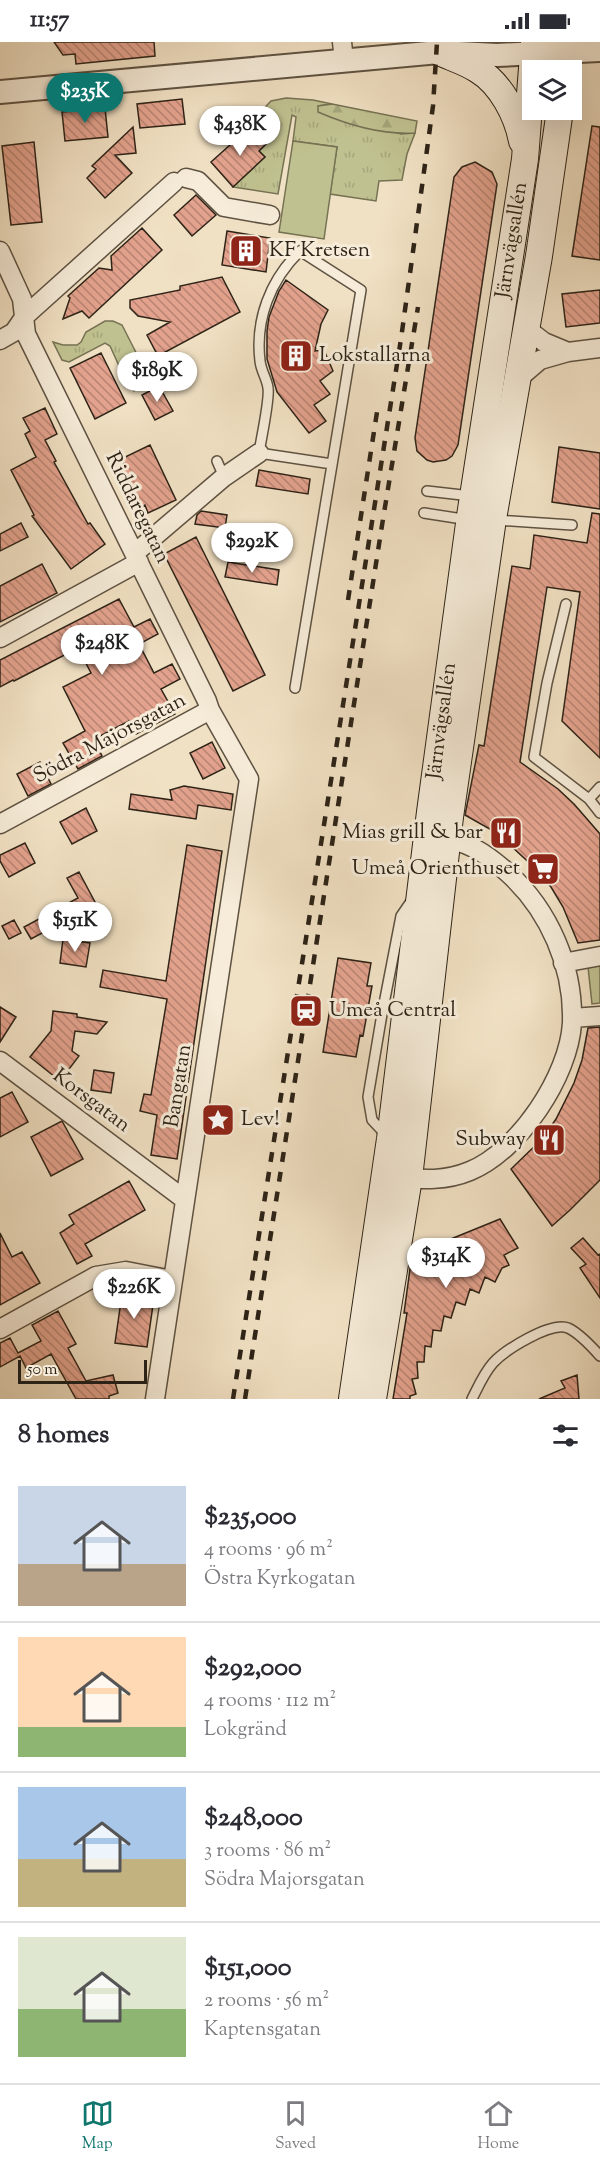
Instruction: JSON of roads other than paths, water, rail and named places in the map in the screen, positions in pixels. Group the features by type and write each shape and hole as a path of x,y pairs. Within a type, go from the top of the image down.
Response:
{"main road":[{"name":"Järnvägsallén","path":"373,1399 437,839 525,159 533,48"},
{"path":"438,52 480,71 499,91 520,128 525,159"},
{"name":"Järnvägsallén","path":"479,512 519,378 558,120"},
{"name":"Järnvägsallén","path":"352,1399 397,1177 390,1139 421,889 437,839"}],"street":[{"path":"438,52 472,42"},
{"path":"0,92 343,52 438,52 497,55 533,48 565,55 600,50"},
{"path":"0,340 14,332 25,316 180,180 198,181 224,207 270,215"},
{"name":"Riddaregatan","path":"0,251 22,299 26,334 210,710 249,779"},
{"path":"527,329 544,342 568,352"},
{"path":"519,378 540,360 568,352 600,348"},
{"path":"0,638 137,558 220,469 259,453"},
{"name":"Södra Majorsgatan","path":"0,824 210,710"},
{"name":"Bangatan","path":"155,1399 249,779"},
{"path":"397,1177 426,1181 471,1171 499,1153 534,1116 553,1086 566,1050 572,1018 569,987 563,963 546,920 536,902 499,865 479,852 459,841 437,839"},
{"path":"563,963 600,956"},
{"path":"572,1018 600,1016"},
{"name":"Korsgatan","path":"2,1064 184,1199"},
{"path":"0,1329 96,1276 126,1270 172,1280"}],"lane":[{"path":"295,688 361,290 300,251 287,263 278,277 262,316 259,341 260,362 269,389 259,453 332,464"},
{"path":"427,491 479,512"},
{"path":"424,513 479,512 572,525"},
{"path":"566,604 534,757 589,799 600,813"},
{"path":"589,799 600,787"},
{"path":"472,1399 493,1363 517,1346 548,1329 559,1326 569,1328 600,1356"}],"railway":[{"path":"233,1399 401,339 433,106 437,42"},
{"path":"245,1399 418,307"},
{"path":"348,600 377,412"}],"place":[{"name":"KF Kretsen","path":"246,251"},
{"name":"Lokstallarna","path":"296,356"},
{"name":"Mias grill & bar","path":"506,833"},
{"name":"Umeå Orienthuset","path":"543,869"},
{"name":"Umeå Central","path":"306,1011"},
{"name":"Lev!","path":"218,1120"},
{"name":"Subway","path":"549,1140"}]}
